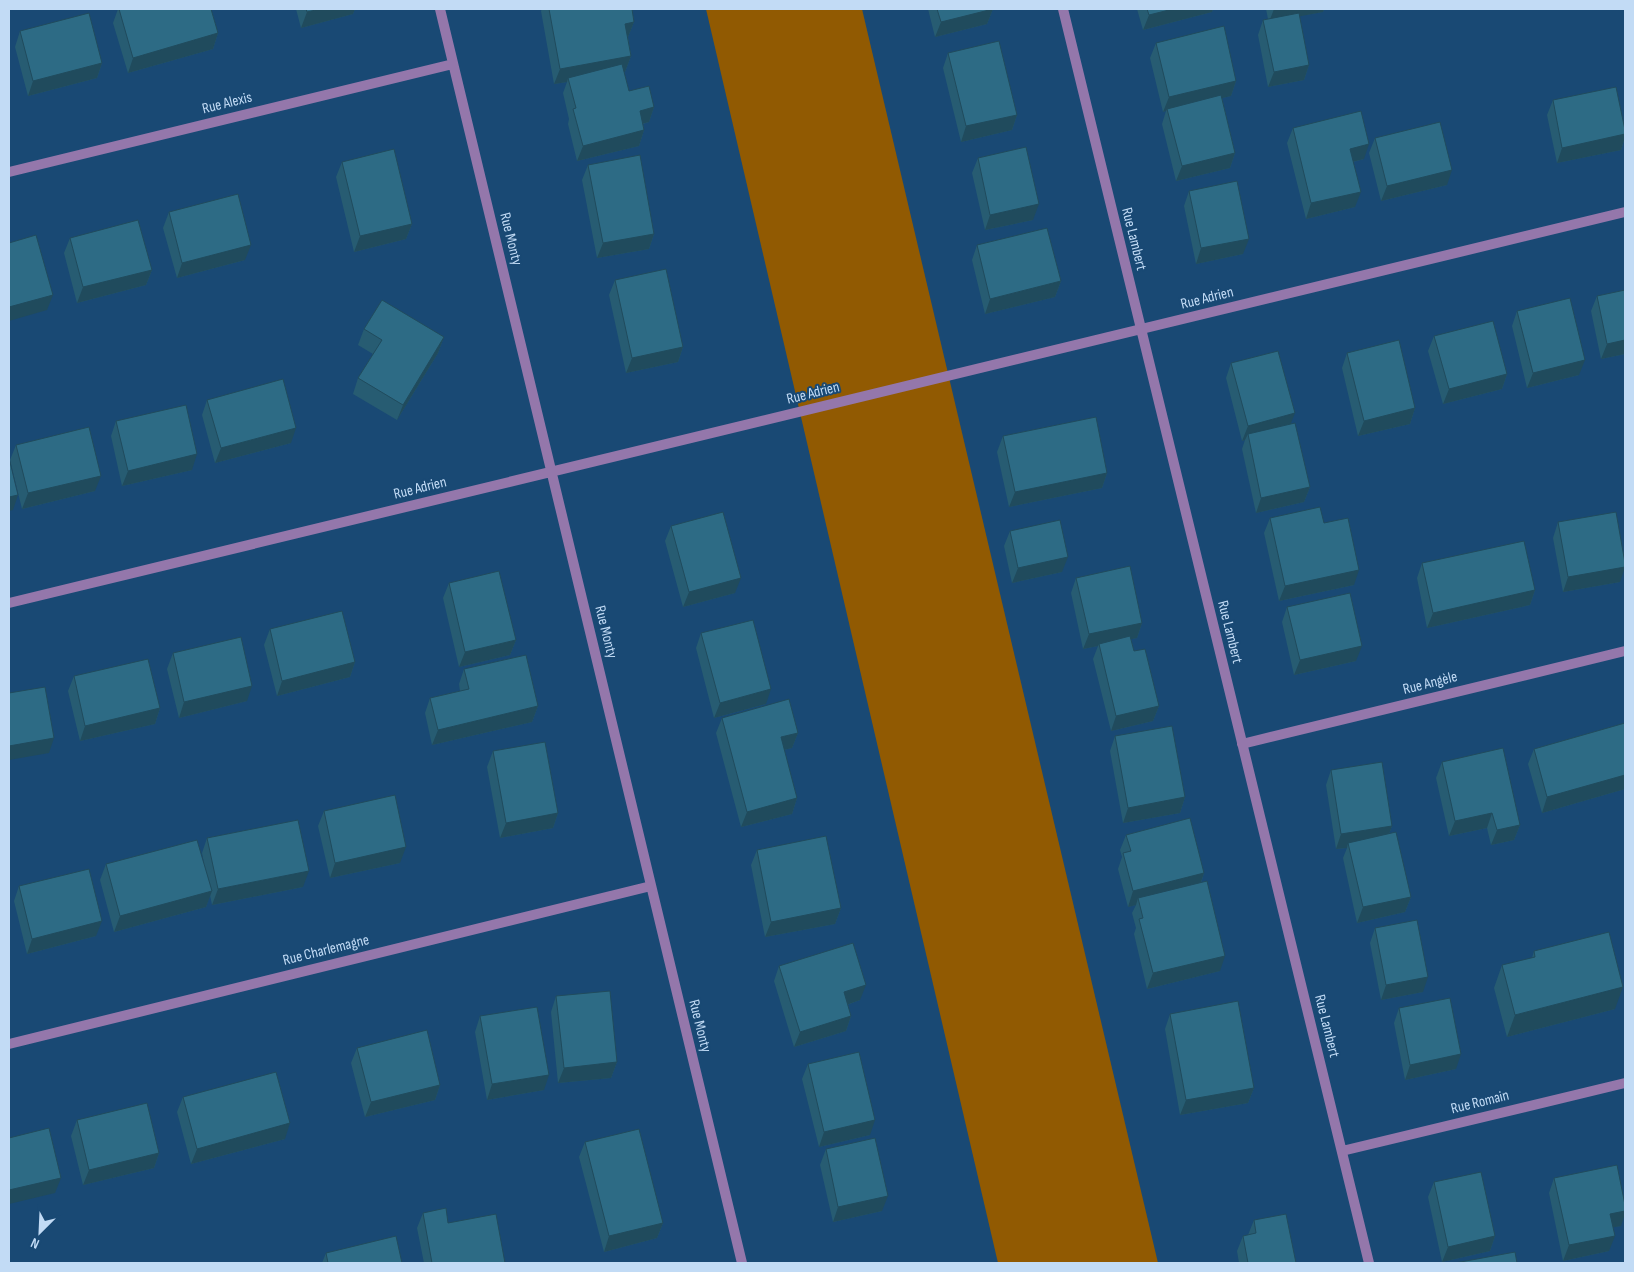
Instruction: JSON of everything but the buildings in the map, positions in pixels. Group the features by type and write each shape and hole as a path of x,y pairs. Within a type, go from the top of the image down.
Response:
{"street":[{"name":"Rue Monty","path":"440,9 742,1263"},
{"name":"Rue Lambert","path":"1062,9 1369,1263"},
{"name":"Rue Alexis","path":"9,172 453,64"},
{"name":"Rue Adrien","path":"9,603 1625,212"},
{"name":"Rue Angèle","path":"1242,744 1625,651"},
{"name":"Rue Charlemagne","path":"9,1044 651,886"},
{"name":"Rue Romain","path":"1342,1151 1625,1083"}],"shaded area":[{"path":"706,9 862,9 1158,1263 998,1263"}]}
